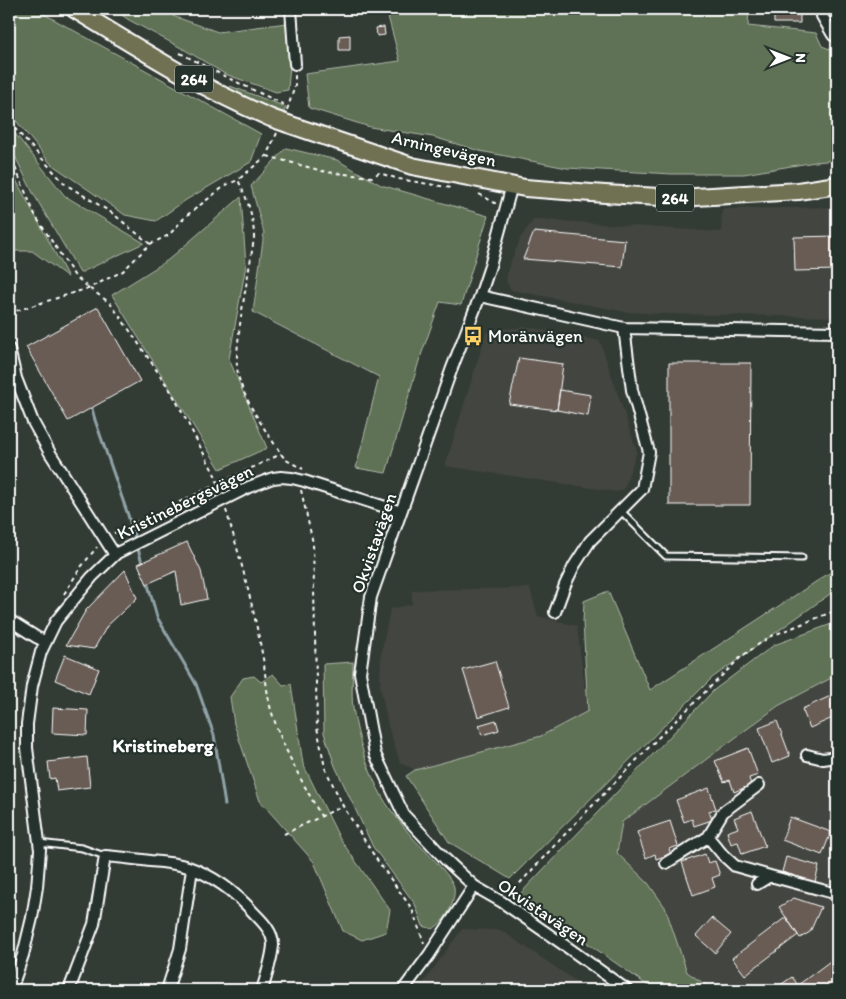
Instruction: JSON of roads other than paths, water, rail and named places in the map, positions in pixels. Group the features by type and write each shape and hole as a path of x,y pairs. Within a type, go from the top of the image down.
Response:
{"main road":[{"name":"Arningevägen","path":"74,9 241,105 280,122 412,166 525,188 678,198 798,191 837,185"}],"street":[{"path":"291,9 294,64"},
{"path":"823,9 822,16 832,35"},
{"name":"Okvistavägen","path":"512,185 480,296 452,368 371,597 360,673 375,754 404,815 446,860 474,886 502,902 627,990"},
{"path":"480,296 624,328 837,332"},
{"path":"555,612 565,584 590,541 642,489 649,452 632,390 624,328"},
{"path":"9,349 16,378 33,422 50,453 116,555"},
{"name":"Kristinebergsvägen","path":"10,990 23,955 32,918 40,850 27,748 27,724 32,686 41,652 56,621 92,577 116,555 249,487 273,478 292,478 304,481 401,512"},
{"path":"9,620 46,642"},
{"path":"807,755 824,759 837,757"},
{"path":"666,863 708,836 723,812 759,785"},
{"path":"708,836 723,855 735,866 837,894"},
{"path":"69,990 94,924 104,856 173,864 192,869 207,875 242,900 270,932 273,945 262,990"},
{"path":"167,990 180,949 192,869"},
{"path":"757,884 770,876"},
{"path":"403,990 429,955 474,886"}],"lane":[{"path":"621,511 666,556 802,558"},
{"path":"39,843 82,848 104,856"}],"waterway":[{"path":"91,405 143,566"},
{"path":"147,581 157,617 196,684 214,735 225,805"}],"place":[{"name":"Moränvägen","path":"473,336"}],"district":[{"name":"Kristineberg","path":"163,745"}]}
